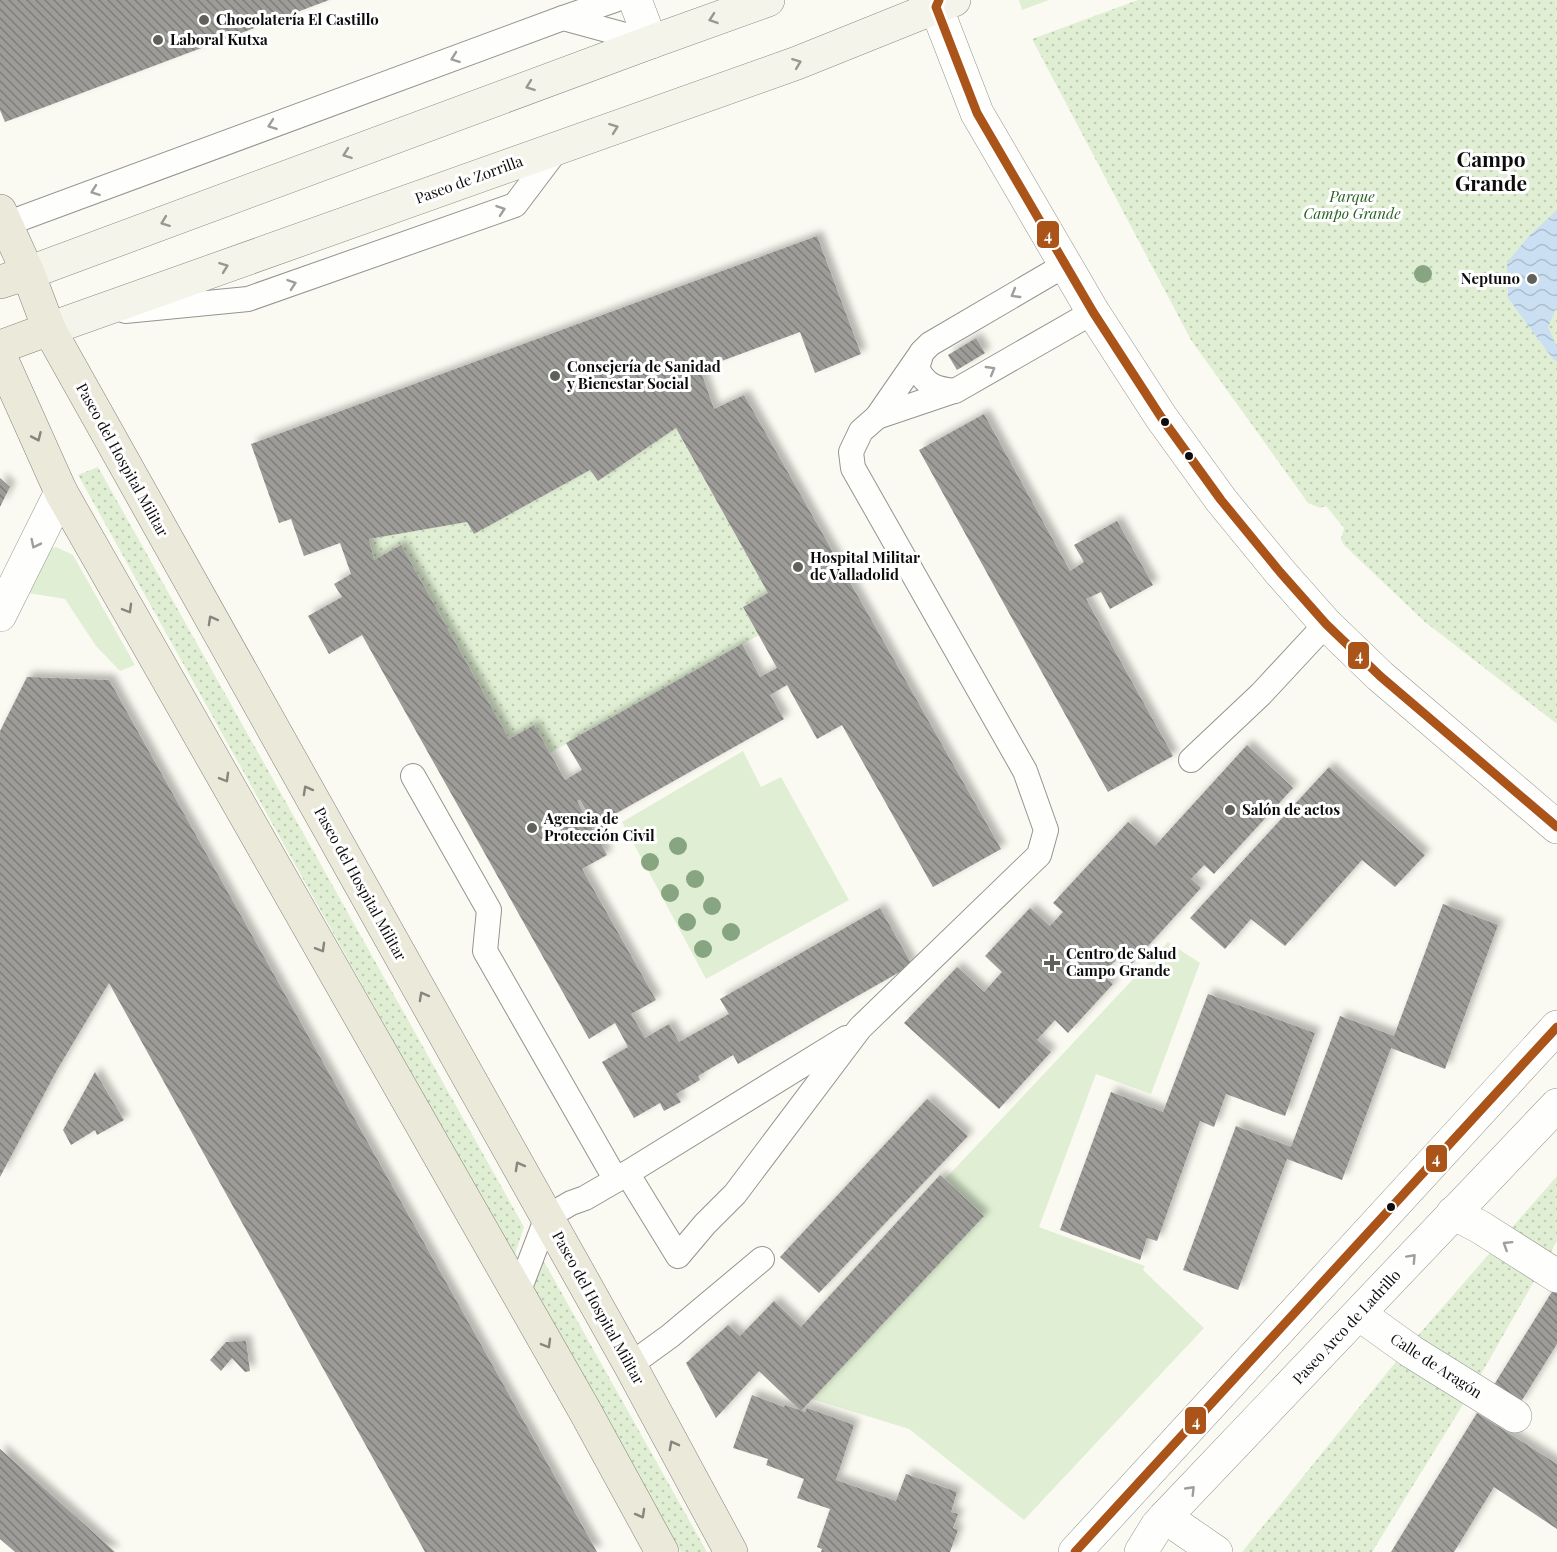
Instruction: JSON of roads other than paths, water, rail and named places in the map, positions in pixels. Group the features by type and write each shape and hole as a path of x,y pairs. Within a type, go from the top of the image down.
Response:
{"main road":[{"path":"14,278 768,0"},
{"name":"Paseo de Zorrilla","path":"0,347 797,63 943,2"},
{"name":"Paseo del Hospital Militar","path":"3,218 14,278 49,329 548,1217 731,1552"},
{"path":"4,376 61,492 518,1293 662,1552"}],"street":[{"path":"635,0 651,42"},
{"path":"943,2 977,113 1093,312 1184,452 1280,572 1326,624 1380,676 1557,827"},
{"path":"0,615 61,492"},
{"path":"1074,1552 1557,1027"},
{"name":"Paseo Arco de Ladrillo","path":"1141,1552 1165,1517 1557,1105"},
{"path":"1453,1213 1480,1227 1557,1276"},
{"name":"Calle de Aragón","path":"1359,1314 1412,1352 1515,1416"},
{"path":"1165,1517 1216,1552"}],"lane":[{"path":"3,218 615,0"},
{"path":"563,18 651,42"},
{"path":"413,776 489,910 485,951 622,1176 678,1256 735,1194 860,1028 1040,855 1046,830 1025,771 853,468 850,452 861,431 877,417 930,344 1065,265"},
{"path":"877,417 955,391 1093,312"},
{"path":"922,352 917,368 922,379 933,387 955,391"},
{"path":"1191,760 1261,694 1326,624"},
{"path":"518,1293 548,1217 622,1176 860,1028"},
{"path":"630,1365 670,1336 762,1259"}],"water":[{"path":"1557,210 1557,306 1548,327 1557,347 1557,361 1553,359 1508,298 1507,263 1528,237"}],"place":[{"name":"Chocolatería El Castillo","path":"204,20"},
{"name":"Laboral Kutxa","path":"158,40"},
{"name":"Neptuno","path":"1532,279"},
{"name":"Consejería de Sanidad y Bienestar Social","path":"555,376"},
{"name":"Hospital Militar de Valladolid","path":"798,567"},
{"name":"Salón de actos","path":"1230,810"},
{"name":"Agencia de Protección Civil","path":"532,828"},
{"name":"Centro de Salud Campo Grande","path":"1052,963"}],"district":[{"name":"Campo Grande","path":"1491,172"}],"park label":[{"name":"Parque Campo Grande","path":"1352,206"}]}
